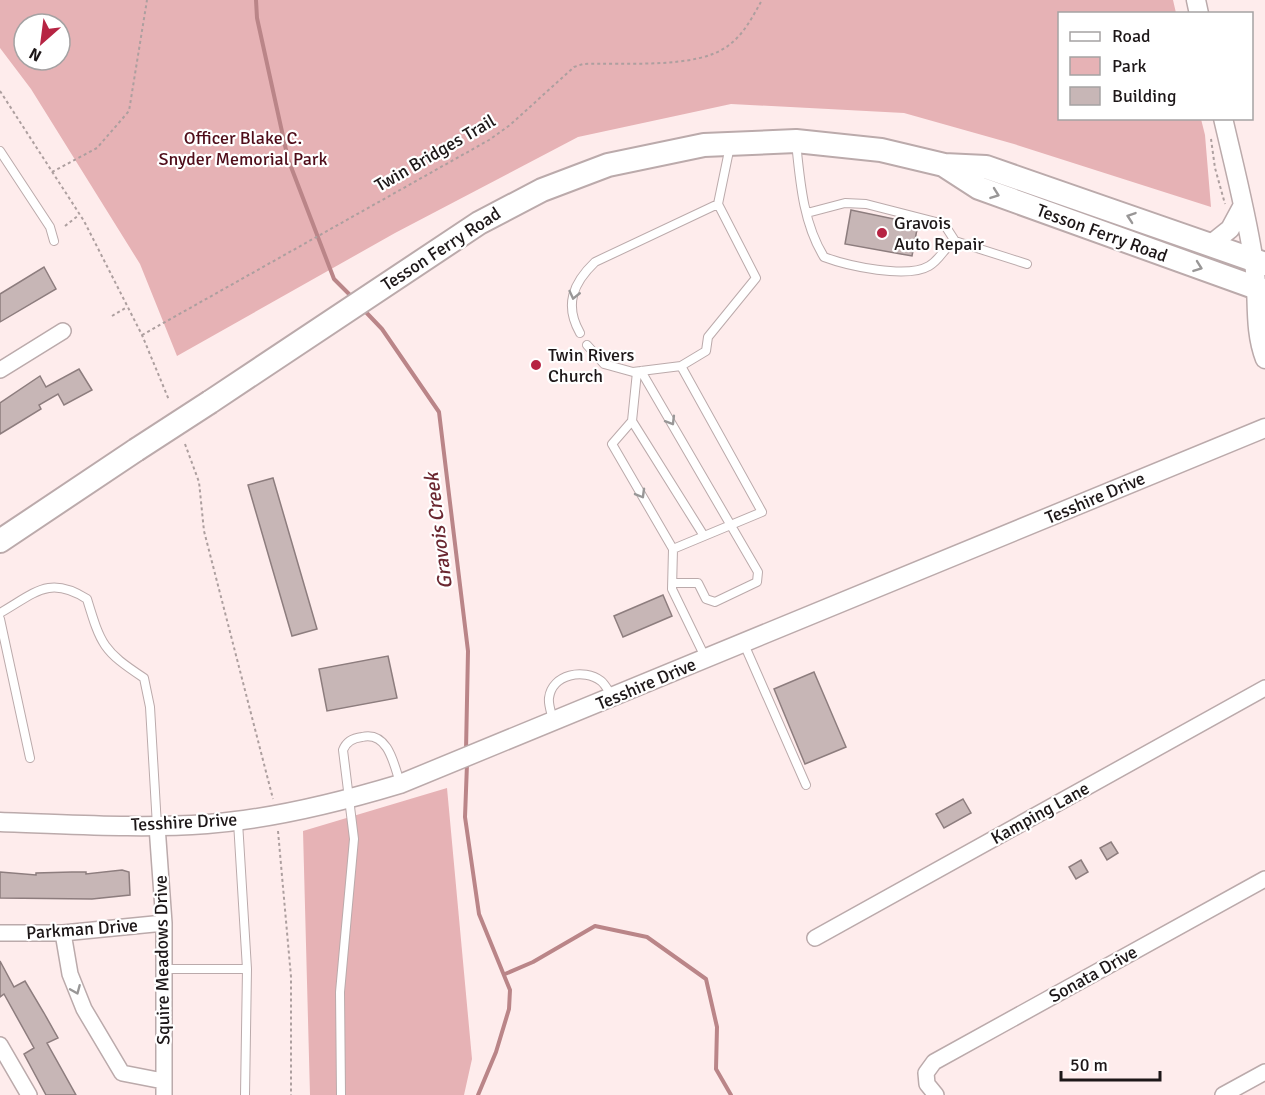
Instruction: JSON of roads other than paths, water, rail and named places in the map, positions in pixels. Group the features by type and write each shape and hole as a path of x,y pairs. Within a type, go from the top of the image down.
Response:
{"main road":[{"name":"Tesson Ferry Road","path":"0,540 432,253 512,204 581,174 641,156 731,142 796,141 880,150 944,165 986,166 1259,262"},
{"name":"Tesson Ferry Road","path":"944,165 979,188 1261,290"}],"street":[{"path":"1223,120 1259,262 1261,290 1256,320 1265,359"},
{"path":"1210,245 1230,229 1243,205"},
{"path":"0,370 63,331"},
{"name":"Tesshire Drive","path":"0,822 157,826 238,821 349,800 400,784 553,723 1265,428"},
{"name":"Kamping Lane","path":"815,938 1265,688"},
{"name":"Squire Meadows Drive","path":"157,826 164,923 164,1088"},
{"name":"Sonata Drive","path":"936,1095 927,1084 926,1073 934,1062 1265,879"},
{"name":"Parkman Drive","path":"0,933 63,933 164,923"},
{"path":"63,933 70,974 81,1000 122,1073 164,1088"},
{"path":"0,1045 29,1095"},
{"path":"1223,1095 1265,1072"}],"lane":[{"path":"796,141 807,213 824,257 836,262 913,272 939,259 947,246 955,241"},
{"path":"587,345 604,364 637,372 681,366 706,351 708,337 756,278 718,204 731,142"},
{"path":"0,151 50,227 54,241"},
{"path":"807,213 845,203 866,204 944,224 955,241 1027,264"},
{"path":"580,333 573,320 571,298 579,278 595,262 718,204"},
{"path":"673,549 762,512 681,366"},
{"path":"637,372 632,421 612,444 673,549 672,589 706,659"},
{"path":"637,372 732,524 758,572 757,582 715,602 706,599 698,583 672,583"},
{"path":"632,421 704,537"},
{"path":"0,613 48,587 69,588 87,600 100,640 118,661 144,678 150,707 157,826"},
{"path":"0,619 30,758"},
{"path":"744,644 806,784"},
{"path":"553,723 549,697 557,682 565,675 585,674 601,681 613,698"},
{"path":"341,1095 340,992 354,839 342,750 352,740 363,736 374,736 386,746 400,784"},
{"path":"238,821 247,969 245,1095"},
{"path":"164,969 247,969"}],"waterway":[{"name":"Gravois Creek","path":"256,0 257,18 288,159 334,279 353,298"},
{"name":"Gravois Creek","path":"362,308 382,329 439,412 468,651 466,750"},
{"name":"Gravois Creek","path":"467,764 465,817 479,914 510,990 509,1009 496,1052 478,1095"},
{"path":"505,974 533,962 595,926 647,937 706,979 717,1027 716,1069 731,1095"}],"place":[{"name":"Gravois Auto Repair","path":"882,233"},
{"name":"Twin Rivers Church","path":"536,365"}],"park label":[{"name":"Officer Blake C. Snyder Memorial Park","path":"243,148"}]}
